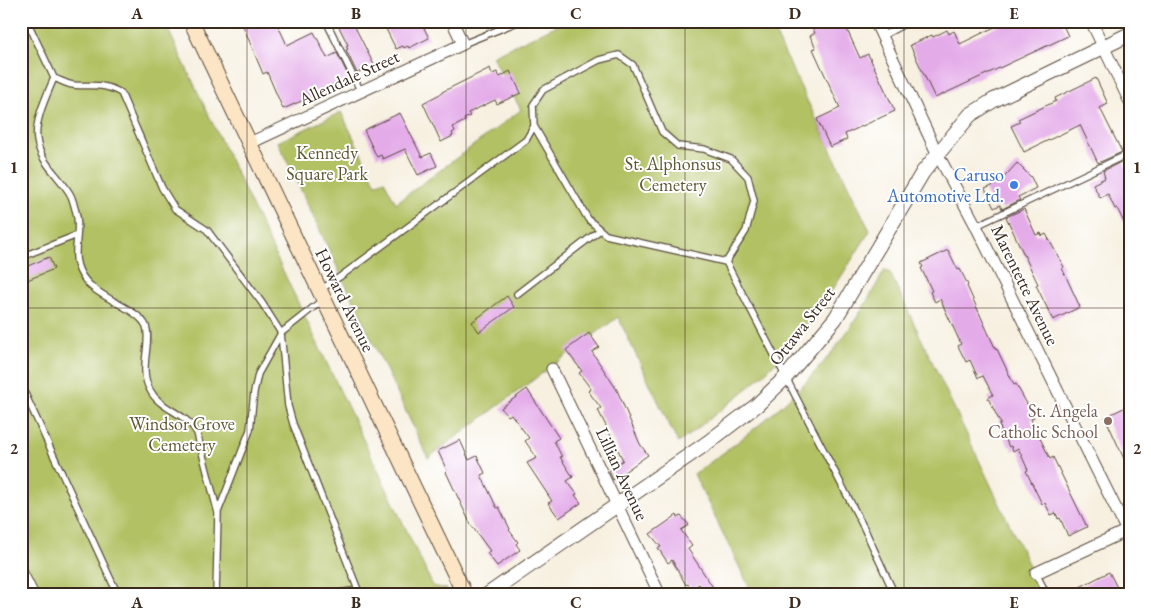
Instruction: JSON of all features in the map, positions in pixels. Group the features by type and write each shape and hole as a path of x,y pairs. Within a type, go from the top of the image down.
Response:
{"main road":[{"name":"Howard Avenue","path":"191,21 465,595"}],"street":[{"path":"452,21 463,44"},
{"name":"Marentette Avenue","path":"875,21 938,153 1129,532"},
{"path":"1091,21 1130,102"},
{"name":"Ottawa Street","path":"487,595 707,443 756,406 785,378 835,320 923,172 970,115 994,100 1130,34"},
{"name":"Allendale Street","path":"250,143 463,44"},
{"name":"Lillian Avenue","path":"552,369 660,595"},
{"path":"1036,574 1129,532"},
{"path":"21,571 33,595"}],"lane":[{"path":"27,21 54,78 71,85 95,84 111,87 121,93 162,188 171,204 175,209 207,230 262,303 281,333 288,406 293,424 359,592 325,595"},
{"path":"326,21 360,92"},
{"path":"463,44 520,21"},
{"path":"882,36 910,21"},
{"path":"619,54 632,65 662,132 678,146 704,149 731,159 748,177 754,201 746,231 726,262 606,235 588,219 534,126 533,105 543,90 599,60 619,54"},
{"path":"54,78 36,125 36,140 42,156 71,195 77,215 77,235 74,248 77,267 86,281 102,296 141,318 147,328 144,366 149,390 156,399 192,424 197,433 218,513 216,595"},
{"path":"218,513 250,430 258,374 281,333 342,276 526,140 534,126"},
{"path":"976,226 1130,153"},
{"path":"517,294 600,230"},
{"path":"21,257 77,235"},
{"path":"726,262 865,530 895,595"},
{"path":"21,385 118,595"},
{"path":"1036,574 1046,595"}],"green space":[{"name":"Windsor Grove Cemetery","path":"21,21 164,21 433,586 446,589 449,595 38,595 21,558"},
{"name":"St. Alphonsus Cemetery","path":"566,21 769,21 870,231 826,299 790,347 753,384 678,443 618,317 428,458 278,142 341,112 376,184 384,180 396,203 521,110 492,56"},
{"path":"885,270 890,273 1043,595 753,595 694,474 770,416 821,366 843,338"}],"building":[{"path":"241,21 276,21 287,45 314,32 327,58 337,53 349,77 344,79 346,82 283,109 267,72 263,74"},
{"path":"336,21 352,21 374,65 357,73 346,50 348,45"},
{"path":"382,21 416,21 418,26 422,24 429,38 409,48 408,46 404,48 403,46 396,49"},
{"path":"809,21 843,21 860,58 868,54 895,111 845,134 847,139 830,147 817,119 840,108 813,49 816,48 810,36 815,33"},
{"path":"1007,21 1061,21 1068,36 935,98 910,45 947,30 949,34 954,31 960,44"},
{"path":"490,68 492,74 497,72 500,77 510,71 521,93 497,104 495,100 468,113 470,116 464,119 465,121 453,127 455,131 452,133 453,136 441,142 423,103"},
{"path":"1096,78 1108,104 1100,108 1122,152 1098,163 1080,125 1024,152 1011,126 1020,122 1018,119 1056,101 1055,98"},
{"path":"400,113 422,157 431,153 437,166 418,175 405,149 383,159 381,155 377,157 364,130"},
{"path":"1123,161 1130,174 1130,235 1108,194 1100,198 1093,184 1105,178 1103,171"},
{"name":"Caruso Automotive Ltd.","path":"1017,163 1031,177 1036,188 1018,197 1020,200 1002,209 1000,205 994,208 985,189 999,183"},
{"path":"1024,209 1036,235 1041,233 1042,236 1046,234 1064,267 1062,268 1080,307 1053,320 1006,217"},
{"path":"948,250 968,285 996,350 1034,418 1031,419 1050,459 1053,457 1087,527 1068,536 1056,513 1051,515 1045,503 1042,504 1026,471 1028,470 1018,448 1013,451 1011,446 1009,447 999,425 1001,424 988,398 993,395 983,376 978,378 970,360 966,362 958,346 961,344 940,299 935,302 930,292 932,291 921,268 923,267 921,263"},
{"path":"49,257 54,269 25,281 21,269"},
{"path":"507,296 514,307 479,332 472,322"},
{"path":"589,333 599,347 592,352 617,390 640,444 648,455 613,480 609,471 623,460 598,410 601,408 588,391 591,389 579,373 582,371 566,350"},
{"path":"527,389 559,438 554,441 562,457 560,457 573,477 567,481 581,503 559,518 548,503 552,501 527,463 537,458 525,441 529,438 511,414 508,416 501,408"},
{"path":"1130,405 1130,472 1105,417"},
{"path":"460,440 469,460 477,456 485,473 481,475 497,508 499,507 509,530 518,542 516,544 520,550 497,566 487,553 490,551 471,525 438,451"},
{"path":"677,515 678,518 681,516 689,525 681,530 692,546 688,549 718,595 704,595 699,584 692,589 688,584 686,585 672,560 668,563 658,548 661,547 650,534"},
{"path":"1109,572 1121,595 1063,595 1082,586"}],"place":[{"name":"Caruso Automotive Ltd.","path":"1014,185"},
{"name":"St. Angela Catholic School","path":"1108,421"}],"park label":[{"name":"Kennedy Square Park","path":"327,163"}]}
